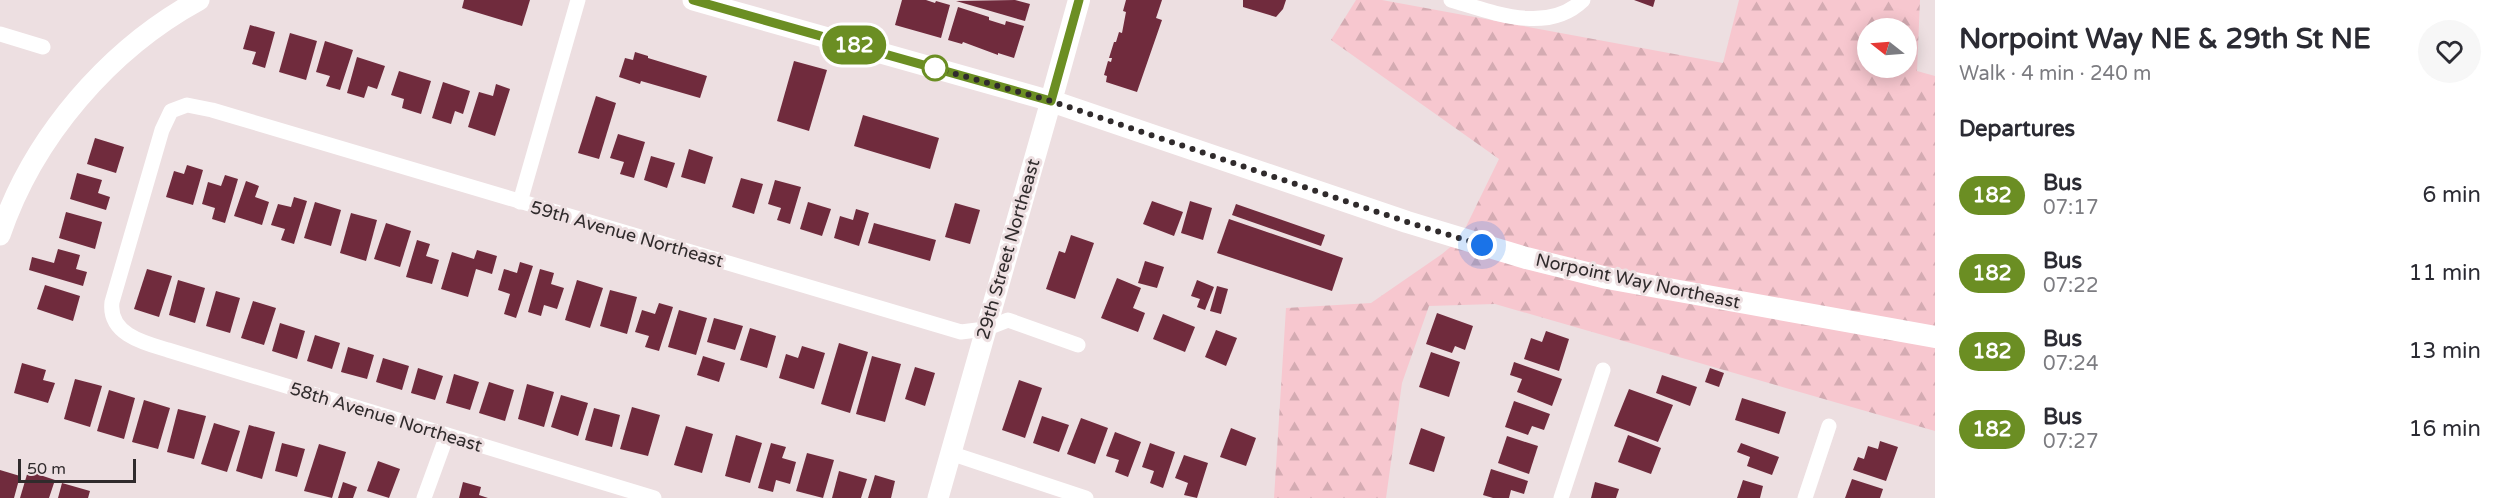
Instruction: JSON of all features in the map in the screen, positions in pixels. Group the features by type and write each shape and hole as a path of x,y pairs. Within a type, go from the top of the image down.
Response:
{"main road":[{"name":"29th Street Northeast","path":"1051,101 1079,0"},
{"name":"Norpoint Way Northeast","path":"1051,101 1407,222 1526,258 1606,278 1935,337"}],"street":[{"path":"0,235 30,169 83,93 143,36 199,0"},
{"path":"520,202 578,0"},
{"name":"Norpoint Way Northeast","path":"693,0 1051,101"},
{"path":"1451,0 1485,10 1533,19 1554,17 1579,4"},
{"path":"0,34 43,47"},
{"name":"29th Street Northeast","path":"938,498 1051,101"},
{"name":"59th Avenue Northeast","path":"120,328 112,316 112,302 162,130 168,114 174,108 187,105 212,110 961,332 985,329 1008,320 1078,345"},
{"name":"58th Avenue Northeast","path":"120,328 154,346 654,498"},
{"path":"1560,498 1603,370"},
{"path":"1805,498 1829,426"},
{"path":"424,498 447,435"},
{"path":"950,453 1086,498"}],"green space":[{"path":"1356,0 1382,0 1723,63 1739,0 1920,0 1917,71 1935,76 1935,431 1495,304 1429,306 1402,383 1386,498 1274,498 1286,308 1371,303 1442,254 1460,239 1499,159 1331,40"}],"building":[{"path":"464,0 530,0 522,26 462,8"},
{"path":"902,0 926,0 935,3 936,1 950,5 941,38 895,25"},
{"path":"1015,0 1030,4 1025,21 956,1"},
{"path":"1126,0 1162,0 1156,18 1162,20 1137,92 1106,82 1107,76 1104,75 1108,61 1111,62 1112,58 1109,58 1114,42 1119,32 1122,33"},
{"path":"1243,0 1286,0 1283,9 1276,17 1243,7"},
{"path":"1634,0 1655,0 1653,7"},
{"path":"958,7 1005,25 1006,21 1024,26 1014,58 998,53 998,55 963,42 962,44 948,40"},
{"path":"250,25 275,32 265,68 252,64 256,52 243,49"},
{"path":"290,33 317,41 306,80 279,72"},
{"path":"325,41 353,50 340,90 326,86 330,76 316,72"},
{"path":"635,52 707,76 700,98 619,77 625,58 633,60"},
{"path":"357,57 385,66 377,89 368,86 364,98 347,93"},
{"path":"794,61 827,70 809,131 777,121"},
{"path":"399,71 431,81 421,114 402,108 404,99 391,95"},
{"path":"443,82 470,91 463,114 455,111 451,124 432,118"},
{"path":"496,84 510,89 495,136 468,127 479,92 493,96"},
{"path":"596,96 616,103 599,159 578,153"},
{"path":"863,115 939,138 930,169 854,146"},
{"path":"618,134 645,142 634,178 620,174 624,162 610,158"},
{"path":"95,138 124,147 116,173 87,164"},
{"path":"689,149 713,157 705,184 681,177"},
{"path":"651,156 675,163 667,188 644,180"},
{"path":"187,165 203,170 193,205 166,197 174,171 184,174"},
{"path":"77,173 102,180 98,193 110,197 106,210 70,199"},
{"path":"225,175 238,179 225,223 212,219 215,208 202,204 208,182 221,186"},
{"path":"741,178 763,184 754,214 732,207"},
{"path":"775,180 801,187 790,224 777,220 781,208 768,204"},
{"path":"246,181 259,186 255,197 269,202 262,225 234,216"},
{"path":"294,197 307,201 294,244 281,240 285,229 271,225 278,204 291,207"},
{"path":"1152,201 1183,212 1174,236 1143,224"},
{"path":"1190,201 1212,208 1203,240 1181,233"},
{"path":"315,202 341,210 331,246 304,238"},
{"path":"808,202 831,209 822,236 800,229"},
{"path":"955,203 980,210 970,244 945,237"},
{"path":"1236,204 1325,235 1321,246 1232,215"},
{"path":"856,209 869,213 859,246 834,238 840,216 853,220"},
{"path":"66,212 102,222 95,249 59,238"},
{"path":"351,213 377,220 366,261 340,253"},
{"path":"1229,219 1343,258 1332,291 1217,253"},
{"path":"386,223 411,231 400,267 374,259"},
{"path":"874,223 936,240 930,261 868,243"},
{"path":"1071,235 1094,243 1075,299 1046,289 1059,251 1065,253"},
{"path":"417,240 430,244 426,256 439,260 432,284 406,277"},
{"path":"58,249 80,255 76,269 87,272 83,286 29,270 32,257 54,263"},
{"path":"477,250 497,256 492,274 476,269 468,297 441,289 452,252 474,259"},
{"path":"1145,261 1164,267 1157,288 1138,283"},
{"path":"520,262 533,266 516,318 504,314 510,294 498,290 504,269 517,273"},
{"path":"147,269 172,276 159,317 134,309"},
{"path":"540,269 554,273 551,284 564,288 557,309 544,305 541,316 528,312"},
{"path":"1117,278 1141,288 1133,308 1145,313 1138,332 1101,318"},
{"path":"178,280 205,288 195,323 169,315"},
{"path":"577,280 603,288 590,328 565,320"},
{"path":"1197,280 1214,287 1205,310 1197,307 1200,299 1191,296"},
{"path":"45,285 80,296 73,321 37,309"},
{"path":"1217,286 1228,289 1221,314 1210,311"},
{"path":"610,290 637,297 627,334 600,326"},
{"path":"216,291 240,298 230,333 206,326"},
{"path":"253,301 276,308 264,345 241,338"},
{"path":"659,303 673,307 659,351 645,347 649,336 635,332 642,310 655,314"},
{"path":"679,310 707,318 696,355 668,347"},
{"path":"1437,313 1473,326 1465,350 1455,346 1452,353 1426,344"},
{"path":"1163,314 1195,327 1185,352 1153,339"},
{"path":"714,318 743,326 735,350 707,342"},
{"path":"280,323 305,331 297,359 272,351"},
{"path":"750,328 776,336 767,368 740,360"},
{"path":"1216,330 1237,338 1226,366 1205,357"},
{"path":"1546,331 1569,339 1559,371 1524,359 1531,338 1542,342"},
{"path":"315,335 340,343 332,369 307,361"},
{"path":"839,343 868,352 850,413 821,404"},
{"path":"802,346 825,353 814,389 779,378 786,354 798,358"},
{"path":"348,347 374,355 367,379 341,372"},
{"path":"1431,352 1460,362 1449,397 1419,387"},
{"path":"703,356 725,363 719,382 697,375"},
{"path":"872,356 901,364 885,422 856,414"},
{"path":"383,358 409,366 402,390 376,382"},
{"path":"1514,362 1562,379 1552,406 1517,392 1522,379 1510,375"},
{"path":"22,363 46,370 43,380 55,383 48,403 14,393"},
{"path":"915,367 935,373 925,406 905,399"},
{"path":"418,368 443,376 435,400 411,393"},
{"path":"1710,368 1724,373 1719,387 1705,382"},
{"path":"454,374 479,382 470,410 446,403"},
{"path":"1662,375 1697,387 1690,406 1656,393"},
{"path":"75,379 102,386 90,427 64,419"},
{"path":"1019,380 1042,388 1025,438 1002,430"},
{"path":"489,382 514,390 505,421 479,413"},
{"path":"527,384 554,392 544,427 518,419"},
{"path":"1629,389 1673,405 1658,442 1614,426"},
{"path":"109,390 135,398 124,439 97,431"},
{"path":"561,395 588,403 578,436 551,427"},
{"path":"1742,398 1786,412 1779,434 1735,420"},
{"path":"144,400 170,408 158,449 132,442"},
{"path":"1514,401 1550,414 1544,430 1532,426 1528,435 1505,427"},
{"path":"632,407 660,415 648,456 620,449"},
{"path":"594,408 620,415 612,447 585,440"},
{"path":"178,409 206,416 194,459 167,452"},
{"path":"1042,416 1069,425 1059,452 1033,443"},
{"path":"1081,418 1108,428 1095,464 1067,454"},
{"path":"214,423 240,431 227,472 201,464"},
{"path":"249,425 275,432 262,479 236,471"},
{"path":"686,426 713,434 702,473 674,465"},
{"path":"1231,428 1256,438 1246,466 1220,457"},
{"path":"1421,428 1445,437 1434,472 1409,464"},
{"path":"1115,432 1141,442 1128,477 1115,472 1119,460 1106,456"},
{"path":"736,435 762,443 750,483 725,476"},
{"path":"1628,435 1661,448 1651,474 1618,462"},
{"path":"1507,436 1538,446 1529,474 1498,463"},
{"path":"1880,441 1898,447 1886,481 1853,470 1858,457 1864,459 1868,446 1878,449"},
{"path":"282,443 305,449 297,477 275,471"},
{"path":"771,443 786,447 782,458 796,462 790,484 776,480 773,492 758,488"},
{"path":"1150,443 1175,452 1163,488 1150,483 1154,471 1142,467"},
{"path":"1741,443 1779,457 1772,475 1747,466 1750,457 1737,452"},
{"path":"319,444 346,452 332,498 304,491"},
{"path":"807,453 834,460 823,498 796,491"},
{"path":"1184,455 1208,463 1197,498 1184,495 1188,483 1175,478"},
{"path":"378,461 400,469 389,498 367,491"},
{"path":"1491,469 1528,481 1524,494 1511,490 1509,498 1493,498 1483,495"},
{"path":"0,470 20,476 14,498 0,498"},
{"path":"28,471 55,480 49,498 20,498"},
{"path":"839,471 867,479 861,498 832,498"},
{"path":"875,475 895,481 891,498 868,498"},
{"path":"1852,479 1883,489 1880,498 1845,498"},
{"path":"1743,480 1763,486 1760,498 1737,498"},
{"path":"343,482 357,487 353,498 338,498"},
{"path":"463,482 481,487 479,495 488,498 459,498"},
{"path":"1595,482 1619,489 1616,498 1591,498"},
{"path":"62,483 90,491 88,498 58,498"}],"bus line":[{"name":"182","path":"693,0 1051,101 1079,0"}],"route":[{"path":"935,68 1051,101 1407,222 1482,245"}]}
